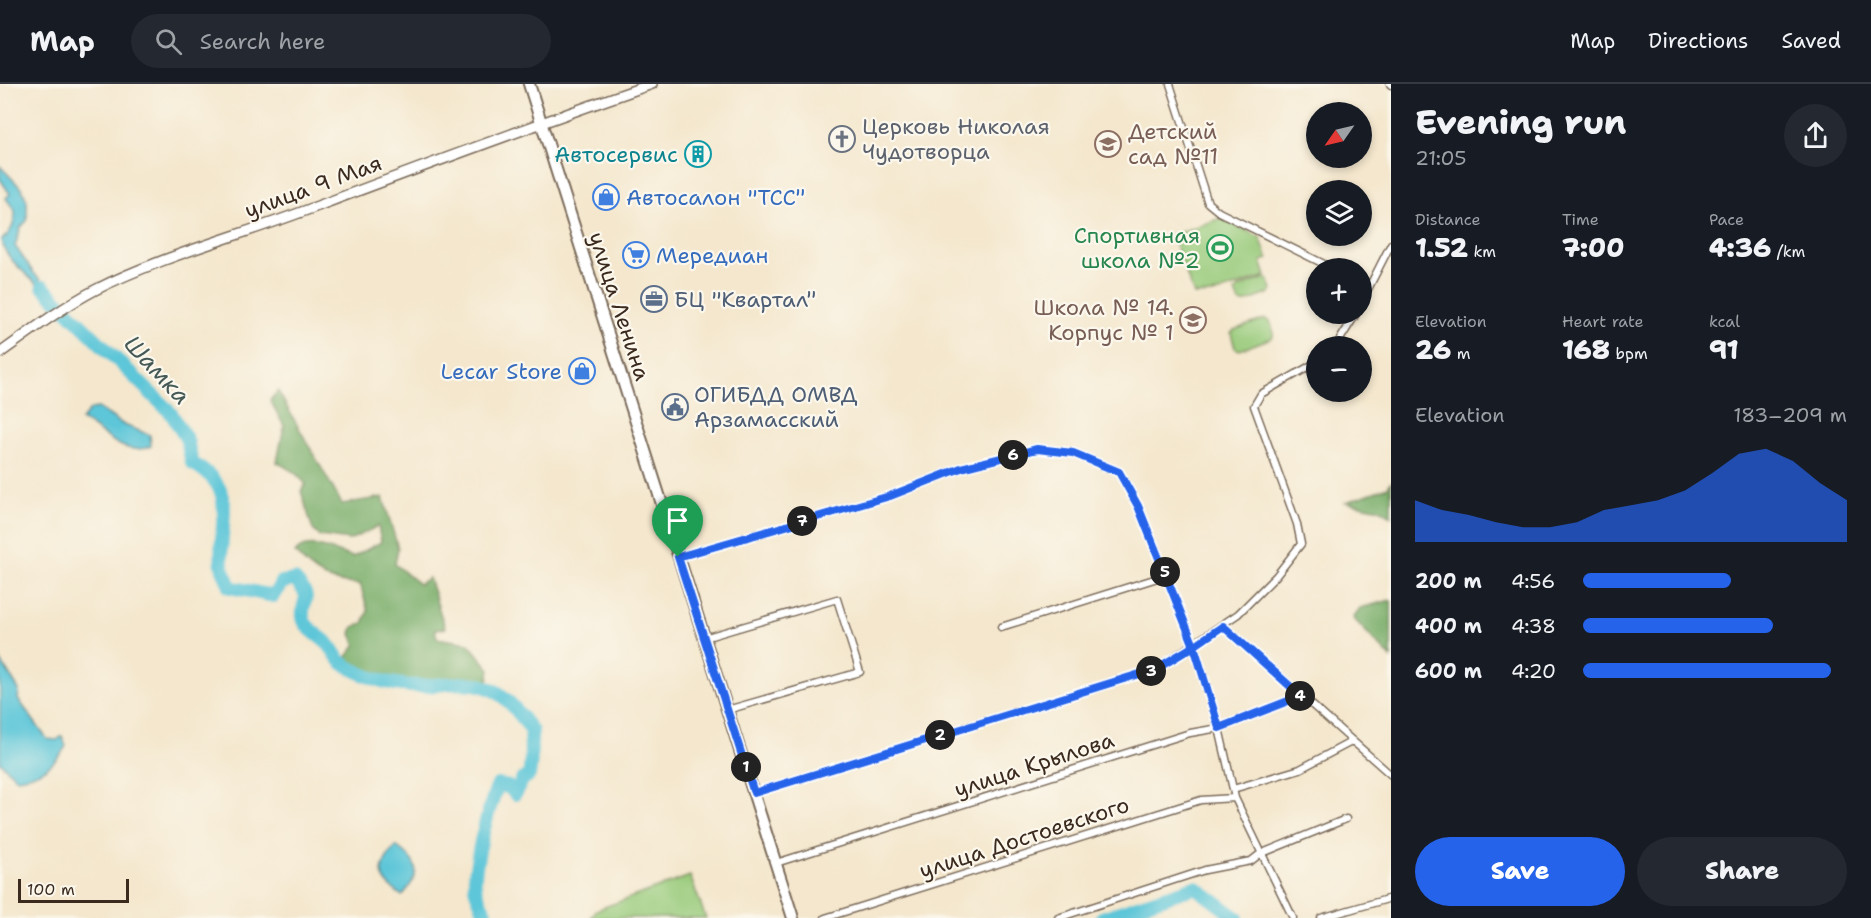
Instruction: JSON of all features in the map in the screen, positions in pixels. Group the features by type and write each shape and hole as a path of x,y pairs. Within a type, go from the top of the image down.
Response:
{"main road":[{"name":"улица Ленина","path":"529,84 794,918"},
{"name":"улица 9 Мая","path":"0,352 71,304 123,277 185,252 299,213 542,122 652,84"}],"street":[{"path":"1170,84 1208,203 1219,212 1312,258"},
{"path":"1372,283 1391,244"},
{"path":"754,793 1156,669 1223,626 1276,576 1301,544 1301,536 1254,406 1267,390 1306,368"},
{"path":"678,557 890,496 961,468 1037,449 1073,453 1119,472 1138,506 1194,646 1219,728 1235,798 1260,854 1293,918"},
{"path":"1001,627 1167,575"},
{"path":"704,638 837,599 860,672 727,710"},
{"path":"1223,626 1391,775"},
{"name":"улица Крылова","path":"776,863 1190,733 1219,728 1301,696"},
{"path":"1233,789 1300,769 1353,741"},
{"name":"улица Достоевского","path":"825,918 1200,800 1235,798"},
{"path":"1058,918 1205,870 1251,861 1260,854 1346,819"},
{"path":"1321,918 1391,898"}],"green space":[{"name":"Спортивная школа №2","path":"1221,218 1260,237 1268,259 1261,261 1266,276 1213,294 1194,295 1172,235"},
{"path":"1265,278 1268,279 1272,289 1270,293 1244,303 1239,302 1235,292 1238,288"},
{"path":"1265,319 1270,321 1274,333 1272,338 1240,350 1235,348 1231,334 1234,330"},
{"path":"278,391 342,504 383,497 398,548 395,564 419,584 429,578 445,628 435,630 437,638 468,643 490,669 487,687 458,683 404,686 362,674 342,663 356,645 351,634 353,627 363,623 368,611 360,584 350,584 324,577 295,553 300,548 314,546 353,557 381,542 378,526 350,540 320,536 313,530 301,491 306,484 294,472 277,462 284,426 270,400"},
{"path":"1391,481 1391,516 1380,509 1346,502 1388,487"},
{"path":"1391,600 1391,658 1353,618 1360,608"},
{"path":"690,876 706,918 591,918 596,910"}],"water":[{"path":"0,166 22,189 27,201 27,221 21,227 15,246 33,272 58,299 53,302 10,258 1,240 12,227 15,211 6,198 10,194 0,179"},
{"path":"98,408 124,425 150,435 151,446 131,449 114,442 81,420 91,409"},
{"path":"0,660 19,690 18,699 47,739 57,740 62,736 66,746 46,769 24,777 16,778 0,762"},
{"path":"396,846 410,858 416,869 413,881 402,896 388,884 382,873 385,861"}],"waterway":[{"name":"Шамка","path":"43,287 171,413 187,440 192,463 217,484 224,508 222,565 230,587 273,596 282,582 295,580 306,596 303,610 304,621 330,646 344,664 372,678 392,683 413,686 463,683 486,687 506,699 532,731 529,775 522,780 515,794 509,787 498,785 482,836 476,865 475,887 487,918"},
{"name":"Шамка","path":"1102,918 1195,887 1237,918"}],"place":[{"name":"Церковь Николая Чудотворца","path":"842,139"},
{"name":"Детский сад №11","path":"1108,144"},
{"name":"Автосервис","path":"698,154"},
{"name":"Автосалон \"ТСС\"","path":"606,197"},
{"name":"Спортивная школа №2","path":"1220,248"},
{"name":"Мередиан","path":"636,255"},
{"name":"БЦ \"Квартал\"","path":"654,299"},
{"name":"Школа № 14. Корпус № 1","path":"1193,320"},
{"name":"Lecar Store","path":"582,371"},
{"name":"ОГИБДД ОМВД Арзамасский","path":"675,407"}],"route":[{"path":"678,557 754,793 1156,669 1194,646 1219,728 1301,696 1223,626 1194,646 1138,506 1119,472 1073,453 1037,449 961,468 890,496 678,557"}]}
